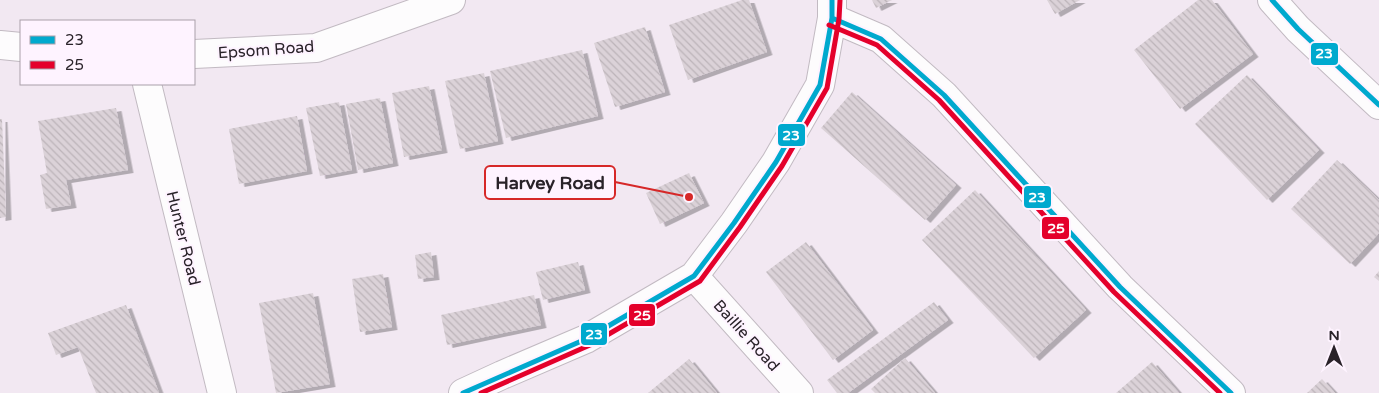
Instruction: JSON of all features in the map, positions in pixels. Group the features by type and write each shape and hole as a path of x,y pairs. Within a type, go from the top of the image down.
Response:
{"street":[{"name":"Epsom Road","path":"195,54 316,48 451,0"},
{"path":"1272,0 1298,29 1379,105"},
{"path":"463,393 508,384 694,276 734,223 776,162 820,85 832,9 881,39 944,95 1120,287 1231,393"},
{"path":"0,45 20,47"},
{"name":"Hunter Road","path":"147,85 222,393"},
{"name":"Baillie Road","path":"694,276 799,393"}],"building":[{"path":"742,0 749,0 767,52 688,80 669,25"},
{"path":"872,0 892,0 876,8"},
{"path":"1047,0 1080,0 1055,14"},
{"path":"1198,0 1212,0 1253,54 1180,109 1134,50"},
{"path":"645,27 665,92 615,107 594,43"},
{"path":"582,50 598,116 506,138 490,71"},
{"path":"484,73 498,141 460,149 445,81"},
{"path":"1247,75 1319,150 1267,200 1195,124"},
{"path":"429,86 442,150 404,157 392,93"},
{"path":"852,92 956,185 925,220 821,128"},
{"path":"380,98 393,163 358,170 346,104"},
{"path":"339,102 352,170 320,176 306,108"},
{"path":"116,108 128,170 66,180 71,205 46,209 40,175 47,173 38,121"},
{"path":"297,116 307,171 239,184 229,129"},
{"path":"0,119 2,119 6,217 0,218"},
{"path":"1337,160 1379,200 1379,233 1350,264 1291,209"},
{"path":"689,173 704,203 660,224 646,193"},
{"path":"975,190 1086,310 1034,358 922,240"},
{"path":"806,242 873,330 833,360 766,272"},
{"path":"431,252 434,277 418,279 415,255"},
{"path":"578,262 585,290 543,300 536,272"},
{"path":"1379,271 1379,281 1374,277"},
{"path":"383,274 392,327 360,332 352,279"},
{"path":"313,293 330,384 276,393 259,303"},
{"path":"534,295 541,325 447,345 441,315"},
{"path":"934,302 948,320 848,393 837,393 827,380"},
{"path":"126,305 159,393 96,393 78,347 56,355 48,333"},
{"path":"905,358 935,393 875,393 871,389"},
{"path":"689,359 717,393 648,393"},
{"path":"1152,362 1179,393 1116,393"},
{"path":"1322,379 1335,393 1307,393"}],"transit line":[{"name":"23","path":"463,393 586,339 694,276 734,223 776,162 820,85 832,18 832,0"},
{"name":"25","path":"481,393 590,345 700,281 782,166 827,88 839,19 840,0"},
{"name":"23","path":"1272,0 1298,29 1379,105"},
{"name":"23","path":"832,18 881,39 944,95 1120,287 1231,393"},
{"name":"25","path":"829,25 877,45 939,100 1114,292 1220,393"}],"place":[{"name":"Harvey Road","path":"689,197"}]}
